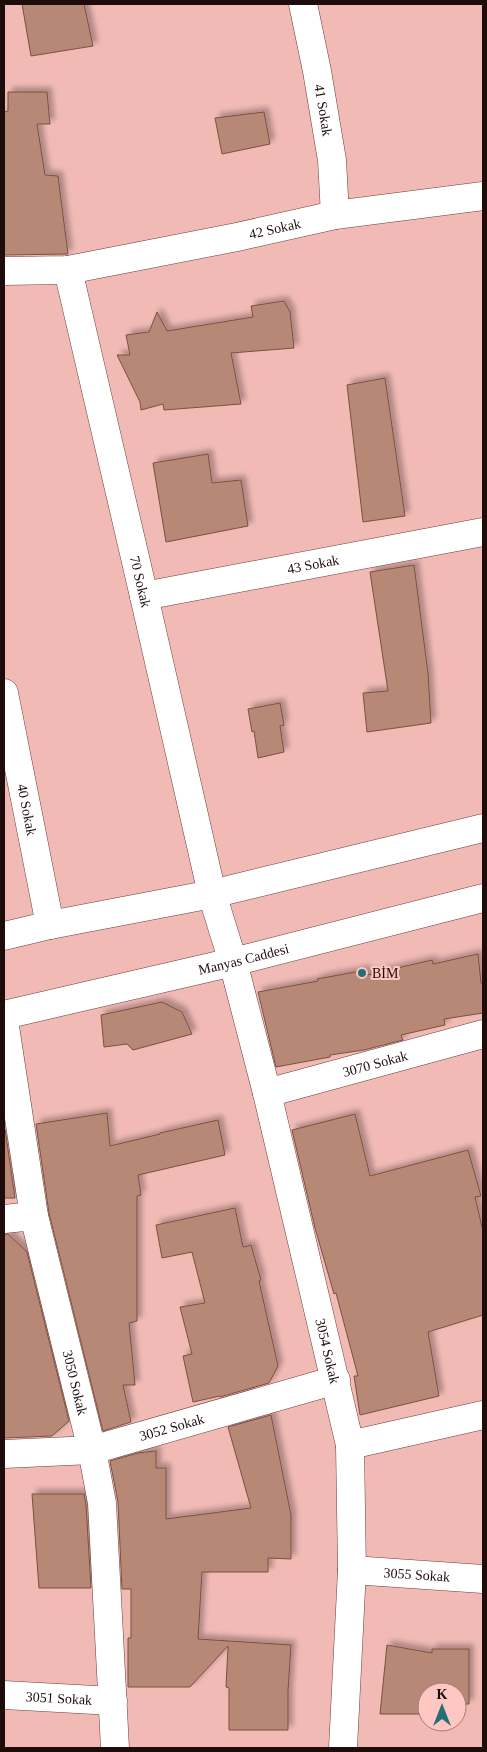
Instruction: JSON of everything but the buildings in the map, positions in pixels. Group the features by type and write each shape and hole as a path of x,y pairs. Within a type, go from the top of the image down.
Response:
{"street":[{"name":"41 Sokak","path":"303,4 317,71 332,160 335,215"},
{"name":"42 Sokak","path":"4,271 68,270 237,237 335,215 483,196"},
{"name":"70 Sokak","path":"68,270 212,894 233,962"},
{"name":"43 Sokak","path":"144,596 483,532"},
{"name":"40 Sokak","path":"4,693 50,925"},
{"path":"4,936 50,925 212,894 483,828"},
{"name":"Manyas Caddesi","path":"4,1015 233,962 483,898"},
{"name":"3054 Sokak","path":"233,962 267,1093 350,1445 352,1570 343,1748"},
{"name":"3050 Sokak","path":"4,1020 34,1216 92,1450 102,1502 115,1748"},
{"name":"3070 Sokak","path":"267,1093 482,1038"},
{"path":"4,1219 34,1216"},
{"name":"3052 Sokak","path":"4,1454 92,1450 336,1380"},
{"path":"350,1445 483,1415"},
{"name":"3055 Sokak","path":"352,1570 483,1579"},
{"name":"3051 Sokak","path":"4,1695 113,1701"}],"place":[{"name":"BİM","path":"362,973"}]}
